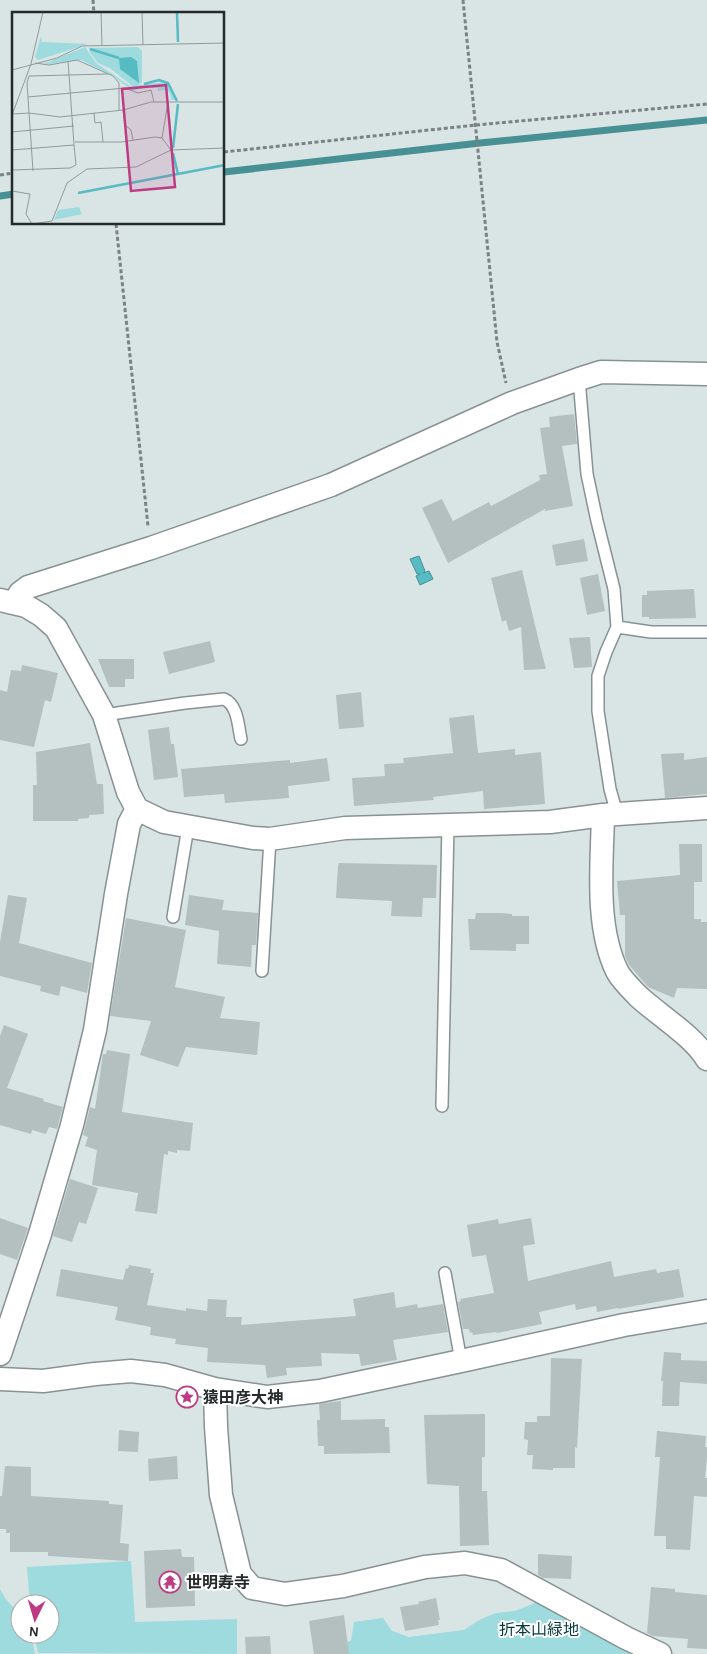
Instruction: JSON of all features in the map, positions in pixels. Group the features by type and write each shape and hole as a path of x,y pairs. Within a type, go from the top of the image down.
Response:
{"street":[{"path":"7,601 28,587 150,548 331,485 512,403 579,379 602,372 707,374"},
{"path":"7,601 26,606 42,615 56,628 104,715 128,792 137,809 164,822 253,838 270,839 345,828 550,822 610,814 707,808"},
{"path":"0,1354 40,1234 72,1125 95,1030 129,824 137,809"},
{"path":"610,814 601,886 604,934 617,972 638,995 700,1047 707,1059"},
{"path":"0,1379 43,1381 131,1371 165,1375 215,1389 267,1398 320,1391 624,1325 707,1311"},
{"path":"215,1389 221,1495 240,1574 252,1588 285,1594 343,1586 426,1567 465,1564 501,1570 626,1638 660,1654"}],"lane":[{"path":"579,379 587,474 614,589 617,627 598,676 598,712 610,789 610,814"},
{"path":"617,627 651,632 707,632"},
{"path":"104,715 185,702 224,699 228,701 236,713 241,739"},
{"path":"442,1106 448,825"},
{"path":"172,917 188,827"},
{"path":"262,971 270,839"},
{"path":"445,1273 461,1361"}],"path":[{"path":"463,0 497,342 503,375 512,403"},
{"path":"225,152 476,125 707,104"},
{"path":"116,225 150,548"}],"green space":[{"path":"131,1561 135,1622 237,1619 237,1654 38,1653 36,1644 60,1644 60,1594 29,1594 27,1567"},
{"path":"0,1589 10,1604 10,1644 33,1644 35,1654 0,1654"},
{"name":"折本山緑地","path":"540,1601 637,1654 336,1654 342,1643 351,1641 354,1622 383,1618 392,1631 409,1637 464,1630 481,1619 496,1613 515,1611"}],"shaded area":[{"path":"419,556 425,571 423,573 429,571 433,579 420,585 416,576 420,574 417,574 410,559"}],"building":[{"path":"574,414 577,444 562,446 573,506 545,511 545,509 448,563 422,508 442,499 453,521 489,502 491,506 540,480 539,475 547,474 540,428 550,427 549,417"},
{"path":"584,539 588,561 556,566 552,545"},
{"path":"522,570 546,669 524,670 521,627 509,631 506,620 502,622 491,578"},
{"path":"598,574 605,611 587,615 580,578"},
{"path":"694,589 696,618 649,619 649,617 642,617 642,595 647,595 647,591"},
{"path":"590,637 592,667 574,668 569,638"},
{"path":"210,641 215,662 169,674 163,652"},
{"path":"98,659 134,659 134,679 125,679 125,687 109,687"},
{"path":"22,665 58,673 51,702 45,700 34,747 0,740 0,690 7,692 11,670 21,671"},
{"path":"361,692 364,727 339,729 336,695"},
{"path":"474,715 478,753 515,749 515,755 541,752 545,804 484,809 483,791 433,797 434,800 354,806 352,778 385,776 384,764 404,763 403,758 453,753 449,718"},
{"path":"169,727 171,744 174,744 178,777 154,780 148,730"},
{"path":"90,743 97,784 103,784 104,814 89,815 89,818 78,819 78,821 33,821 33,785 37,785 36,752"},
{"path":"684,753 684,760 707,757 707,794 665,798 661,754"},
{"path":"327,758 330,781 288,786 289,798 225,803 224,794 184,797 181,769 290,760 290,763"},
{"path":"679,844 702,844 702,882 694,882 694,919 701,919 701,922 707,922 707,989 677,988 674,998 648,987 629,965 625,956 625,915 620,915 617,881 680,875"},
{"path":"339,863 437,865 436,898 423,898 422,917 391,916 392,901 336,898"},
{"path":"8,895 27,898 19,943 92,963 87,993 61,986 59,996 40,991 41,986 0,976 0,942"},
{"path":"189,895 224,900 222,910 258,913 256,945 252,945 251,967 217,964 219,931 185,925"},
{"path":"476,913 529,916 529,944 516,944 516,951 470,950 468,919 475,919"},
{"path":"126,918 186,930 175,987 225,997 220,1018 260,1022 257,1055 186,1047 178,1067 140,1055 151,1021 110,1016"},
{"path":"4,1025 28,1034 7,1088 63,1107 57,1129 49,1127 46,1134 32,1130 31,1134 0,1125 0,1036"},
{"path":"107,1050 130,1054 122,1112 193,1123 190,1151 177,1150 177,1153 168,1151 168,1155 164,1154 157,1214 135,1211 138,1193 92,1185 97,1150 85,1146 88,1137 83,1135 90,1107 95,1109 103,1054 106,1054"},
{"path":"70,1179 98,1188 86,1224 79,1222 72,1242 53,1236"},
{"path":"0,1218 28,1228 17,1260 0,1254"},
{"path":"531,1218 535,1244 523,1246 528,1281 611,1261 614,1277 656,1269 657,1273 679,1269 684,1297 597,1312 596,1306 576,1310 575,1304 539,1312 542,1324 497,1333 473,1335 469,1329 463,1329 458,1302 461,1301 460,1299 494,1293 486,1255 472,1257 467,1225 498,1219 499,1224"},
{"path":"129,1265 151,1269 150,1273 154,1273 147,1305 186,1311 186,1308 207,1311 208,1299 227,1300 226,1317 242,1317 241,1325 356,1316 353,1299 394,1292 396,1308 417,1304 418,1308 443,1304 448,1332 393,1340 397,1360 361,1366 359,1354 321,1353 322,1366 286,1368 287,1375 267,1378 265,1365 207,1362 208,1348 175,1344 176,1339 150,1335 151,1327 115,1320 118,1307 56,1296 61,1269 123,1280 126,1268 128,1269"},
{"path":"664,1352 681,1353 681,1360 707,1361 707,1384 680,1382 679,1406 662,1406 663,1381 661,1381"},
{"path":"551,1358 582,1359 575,1468 532,1469 533,1455 527,1455 528,1440 524,1439 525,1422 537,1422 537,1416 550,1416"},
{"path":"341,1401 341,1420 385,1419 385,1427 389,1427 390,1453 324,1454 324,1446 318,1446 317,1420 320,1420 319,1404"},
{"path":"485,1414 485,1457 482,1457 482,1491 487,1491 489,1545 460,1546 459,1486 427,1484 424,1415"},
{"path":"119,1430 139,1432 138,1452 118,1451"},
{"path":"657,1431 706,1436 705,1478 707,1478 707,1497 694,1496 690,1550 666,1549 666,1536 654,1536 660,1457 655,1457"},
{"path":"177,1456 178,1479 149,1481 148,1459"},
{"path":"5,1466 31,1467 31,1496 109,1501 109,1504 123,1505 120,1543 129,1544 128,1561 48,1556 48,1552 10,1552 10,1533 6,1533 6,1529 0,1529 0,1496 2,1496"},
{"name":"世明寿寺","path":"181,1549 182,1557 194,1557 195,1606 146,1608 144,1551"},
{"path":"538,1554 572,1556 571,1579 543,1578 538,1575"},
{"path":"651,1587 675,1589 675,1592 707,1595 707,1649 687,1648 688,1639 653,1636 647,1633"},
{"path":"436,1598 440,1620 438,1620 439,1625 405,1631 400,1607 419,1604 418,1602"},
{"path":"344,1615 349,1654 314,1654 309,1621"},
{"path":"270,1636 271,1654 246,1654 245,1637"}],"waterway":[{"path":"225,172 707,120"},
{"path":"0,196 12,194"}],"place":[{"name":"猿田彦大神","path":"187,1397"},
{"name":"世明寿寺","path":"170,1582"}]}
